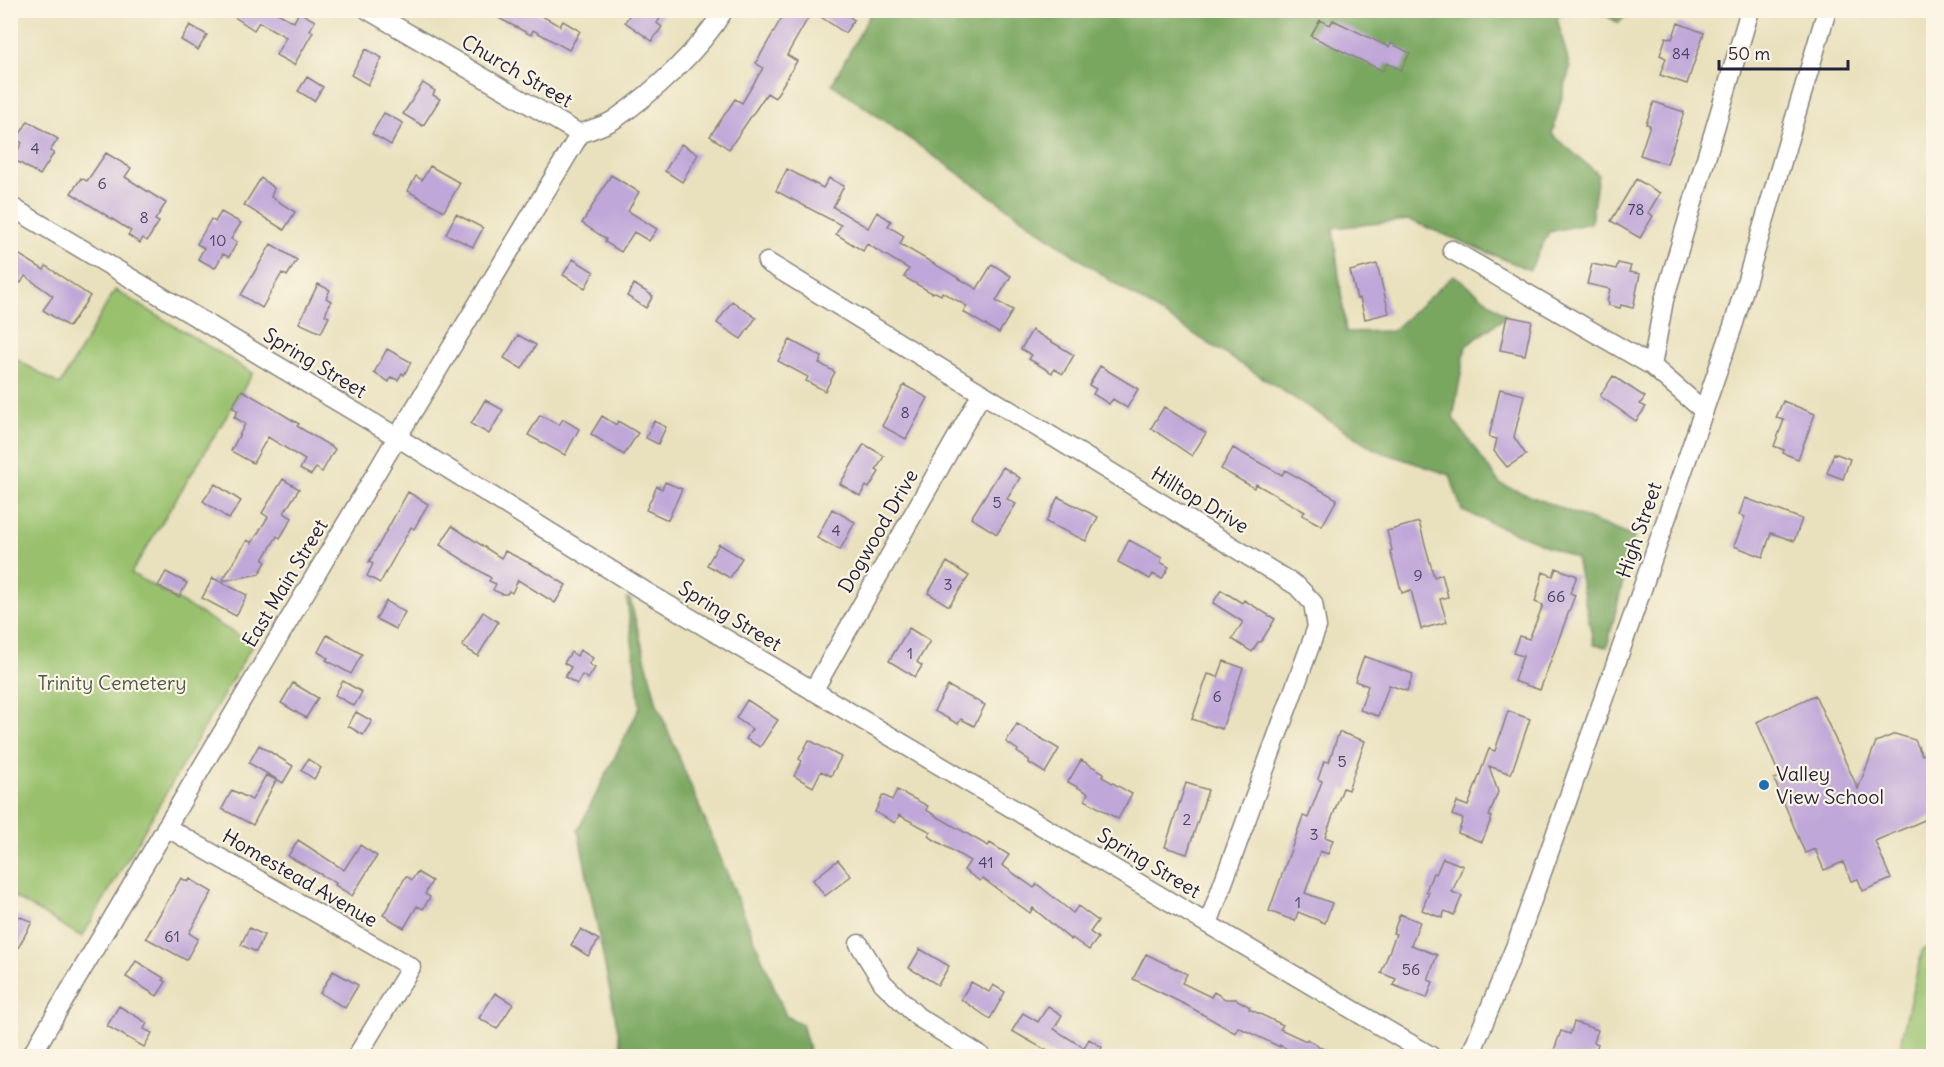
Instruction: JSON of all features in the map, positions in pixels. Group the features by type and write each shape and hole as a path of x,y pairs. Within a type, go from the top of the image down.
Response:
{"street":[{"name":"Church Street","path":"368,10 580,134"},
{"path":"580,134 613,121 660,83 711,32 724,10"},
{"path":"1653,366 1664,300 1749,10"},
{"name":"High Street","path":"1470,1056 1518,940 1704,411 1740,302 1827,10"},
{"name":"East Main Street","path":"31,1056 397,437 580,134"},
{"name":"Spring Street","path":"10,206 397,437 643,590 1431,1056"},
{"path":"1452,250 1653,366 1704,411"},
{"name":"Hilltop Drive","path":"767,262 1297,586 1313,603 1317,627 1208,924"},
{"name":"Dogwood Drive","path":"813,691 982,393"},
{"name":"Homestead Avenue","path":"166,827 411,967 357,1056"},
{"path":"859,944 883,983 918,1017 981,1056"}],"green space":[{"path":"872,11 1565,11 1557,18 1570,68 1552,134 1598,174 1591,223 1549,232 1530,270 1409,220 1333,228 1346,332 1392,331 1454,275 1507,316 1466,346 1453,418 1500,484 1634,537 1607,647 1594,645 1576,558 1462,511 1450,475 1376,450 1115,284 832,84"},
{"path":"1598,11 1630,11 1619,23"},
{"name":"Trinity Cemetery","path":"115,290 253,373 131,573 253,644 82,937 11,895 11,356 60,385"},
{"path":"627,599 630,599 657,704 786,1016 802,1024 811,1056 623,1056 578,830 640,707"},
{"path":"1933,943 1933,1056 1899,1056 1922,951"}],"building":[{"path":"224,10 272,10 294,22 299,12 315,21 310,30 313,32 294,65 276,55 286,37 259,22 254,30"},
{"path":"483,10 531,10 560,26 563,21 580,31 569,50 533,30 531,35"},
{"path":"633,10 666,10 657,23 662,27 652,41 625,22"},
{"path":"786,10 840,10 854,20 845,33 812,11 787,55 797,61 775,98 767,93 729,149 710,136 735,99 742,103 763,68 756,63"},
{"path":"1320,20 1330,25 1333,20 1389,47 1391,43 1410,53 1401,70 1387,63 1383,71 1311,36"},
{"path":"1678,23 1704,33 1687,84 1660,75 1666,58 1660,55 1666,37 1672,39"},
{"path":"190,25 207,35 198,50 181,40"},
{"path":"366,49 382,58 368,85 351,75"},
{"path":"307,77 323,87 314,101 298,91"},
{"path":"423,83 435,91 433,95 440,99 423,126 403,114"},
{"path":"1654,102 1684,112 1667,164 1640,155 1650,125 1646,124"},
{"path":"384,113 403,123 391,145 372,134"},
{"path":"28,121 58,139 50,151 54,153 40,175 13,159 22,143 17,139"},
{"path":"681,144 698,154 682,182 665,171"},
{"path":"106,153 131,168 125,177 166,203 155,220 159,222 147,241 143,238 140,243 128,235 131,231 71,193 81,178 87,181"},
{"path":"430,166 460,183 444,211 408,191 416,176 422,180"},
{"path":"787,169 823,188 829,178 844,186 833,207 868,228 877,212 891,221 888,226 904,236 900,244 977,289 992,264 1011,276 996,301 1013,310 999,333 963,312 967,306 942,292 941,295 932,293 904,277 909,269 867,244 863,251 836,234 841,225 776,191"},
{"path":"611,175 639,192 628,211 657,229 649,241 634,232 621,252 582,223"},
{"path":"261,178 274,188 271,197 295,212 284,230 244,205"},
{"path":"1636,179 1660,193 1648,213 1653,216 1640,238 1611,221"},
{"path":"221,212 241,223 231,239 237,242 229,257 223,254 215,268 198,259 204,248 197,244 211,219 215,222"},
{"path":"456,214 483,228 473,247 446,234"},
{"path":"271,244 297,260 287,276 282,273 262,308 241,295"},
{"path":"10,249 44,270 46,266 90,296 69,327 43,310 53,296 25,276 21,283 10,276"},
{"path":"573,259 594,272 585,288 563,275"},
{"path":"1618,263 1631,266 1629,272 1640,274 1633,308 1608,305 1610,289 1587,284 1592,264 1616,269"},
{"path":"1377,264 1389,313 1365,319 1350,271"},
{"path":"318,284 330,290 326,298 331,301 325,315 329,317 321,333 299,323"},
{"path":"634,284 653,296 646,308 627,296"},
{"path":"732,301 756,318 741,339 717,323"},
{"path":"1507,316 1532,321 1525,355 1500,350"},
{"path":"1032,330 1074,355 1063,374 1054,369 1052,373 1029,359 1032,355 1021,349"},
{"path":"518,335 536,345 522,369 504,358"},
{"path":"790,340 822,357 819,363 835,372 825,391 806,381 808,377 778,361"},
{"path":"387,349 411,362 404,375 402,373 398,380 391,377 389,382 374,373"},
{"path":"1100,366 1138,389 1127,408 1113,399 1109,404 1093,394 1096,389 1089,385"},
{"path":"1613,376 1645,397 1640,404 1646,407 1636,421 1600,396"},
{"path":"904,385 928,398 906,439 882,426"},
{"path":"1500,389 1524,395 1514,437 1526,455 1507,467 1494,451 1497,439 1489,437"},
{"path":"242,390 299,424 297,426 335,449 322,472 316,468 311,475 300,469 305,460 268,437 253,463 231,451 245,424 234,417 238,411 232,407"},
{"path":"485,400 503,410 489,434 471,424"},
{"path":"1783,401 1815,414 1798,459 1783,453 1784,450 1774,446 1784,420 1776,418"},
{"path":"1164,407 1206,433 1192,456 1151,428"},
{"path":"540,415 559,425 563,419 579,429 565,455 528,435"},
{"path":"602,416 616,425 618,421 638,433 624,455 591,434"},
{"path":"654,421 666,427 658,444 646,438"},
{"path":"864,444 884,456 876,470 879,472 869,488 866,486 860,496 840,484"},
{"path":"1233,448 1282,475 1285,470 1337,499 1322,526 1302,515 1305,512 1256,484 1254,488 1221,469"},
{"path":"1834,453 1850,459 1843,479 1827,473"},
{"path":"1003,467 1020,478 1007,499 1016,504 997,534 971,518"},
{"path":"283,479 299,489 284,513 292,518 280,538 277,536 263,560 266,562 259,574 222,581 247,540 252,543 268,517 262,513"},
{"path":"665,482 682,489 668,520 646,510 657,486 662,489"},
{"path":"215,484 241,501 229,519 203,501"},
{"path":"408,492 428,504 414,529 411,527 380,583 367,576 373,564 369,562"},
{"path":"1058,497 1098,517 1086,541 1046,522"},
{"path":"1745,498 1802,519 1794,541 1771,533 1763,557 1734,546 1745,517 1739,515"},
{"path":"832,509 855,522 840,550 817,538"},
{"path":"1419,522 1434,577 1442,574 1448,597 1440,599 1447,622 1421,629 1411,590 1402,593 1387,531"},
{"path":"452,526 501,558 505,551 566,585 555,603 518,580 512,593 509,591 507,594 502,594 493,590 496,584 489,581 491,578 440,545"},
{"path":"1129,540 1162,558 1160,562 1169,567 1162,579 1153,574 1150,579 1118,562"},
{"path":"719,544 742,558 730,578 707,565"},
{"path":"947,562 969,576 949,606 928,593"},
{"path":"1556,568 1577,576 1570,593 1575,595 1540,690 1514,681 1523,656 1513,653 1519,636 1529,639 1543,605 1535,602 1543,572 1553,576"},
{"path":"166,572 187,583 179,597 158,586"},
{"path":"213,578 247,595 236,616 202,598"},
{"path":"1221,590 1242,603 1244,600 1275,619 1252,652 1232,639 1243,622 1213,603"},
{"path":"386,601 405,612 396,629 376,619"},
{"path":"483,612 498,622 478,656 462,646"},
{"path":"909,628 930,641 917,662 922,666 915,677 889,661"},
{"path":"327,635 362,654 351,674 326,660 328,658 318,652"},
{"path":"580,650 593,658 589,664 595,668 588,679 582,675 577,684 565,677 571,667 564,663 571,652 577,656"},
{"path":"1364,656 1413,674 1407,691 1389,685 1378,716 1360,710 1368,686 1355,681"},
{"path":"1224,661 1243,668 1222,729 1192,719 1208,674 1218,677"},
{"path":"343,681 362,692 354,706 335,695"},
{"path":"293,683 318,698 306,718 281,703"},
{"path":"948,686 985,705 974,726 961,719 958,724 934,711"},
{"path":"1815,695 1858,789 1876,742 1895,734 1915,740 1922,755 1934,750 1934,816 1875,841 1891,879 1863,891 1858,879 1851,881 1843,862 1824,870 1815,849 1805,853 1774,779 1780,777 1757,722"},
{"path":"747,700 778,720 760,747 746,739 752,729 736,718"},
{"path":"1508,711 1530,719 1511,774 1489,766 1498,792 1489,816 1492,817 1482,842 1458,833 1463,819 1452,815 1457,802 1468,806 1489,749 1495,751"},
{"path":"356,712 372,721 363,735 348,726"},
{"path":"1017,724 1059,749 1045,773 1029,763 1029,760 1006,742"},
{"path":"1339,732 1365,741 1348,790 1343,788 1325,837 1333,840 1328,854 1320,851 1305,893 1332,903 1325,923 1298,912 1295,921 1269,911 1303,816 1308,818 1322,781 1318,779 1324,761 1329,762"},
{"path":"809,740 841,757 831,776 821,771 813,787 794,776 802,761 799,759"},
{"path":"259,745 293,766 283,783 249,763"},
{"path":"308,759 321,768 314,779 301,770"},
{"path":"1081,760 1104,773 1102,777 1132,794 1118,819 1085,800 1088,793 1068,782"},
{"path":"266,775 276,780 253,825 222,809 232,790 252,800"},
{"path":"1186,783 1208,790 1187,854 1165,847"},
{"path":"897,790 928,806 926,810 988,846 990,843 1009,855 1002,865 1034,888 1037,884 1073,913 1078,906 1098,921 1090,932 1098,938 1089,950 1072,938 1071,940 1033,908 1030,913 982,878 980,881 964,870 970,861 928,836 931,832 899,815 895,823 875,812 883,795 892,800"},
{"path":"298,840 344,870 360,845 377,856 352,896 335,885 336,883 288,856"},
{"path":"1443,858 1463,866 1452,892 1462,896 1454,915 1445,911 1442,918 1422,910 1433,873 1436,874"},
{"path":"838,860 851,876 825,896 813,880"},
{"path":"417,872 432,881 425,894 430,897 423,909 417,906 404,928 383,915 406,876 412,880"},
{"path":"181,878 188,882 190,879 212,892 189,933 198,939 186,960 146,938"},
{"path":"10,912 32,922 10,963"},
{"path":"1400,914 1420,922 1411,945 1437,955 1428,980 1433,982 1427,998 1393,985 1396,979 1381,973 1396,934 1393,933"},
{"path":"249,928 264,935 256,952 241,945"},
{"path":"581,929 599,940 588,956 571,945"},
{"path":"920,949 949,966 938,985 909,968"},
{"path":"1146,954 1187,974 1182,983 1211,997 1214,992 1225,999 1236,999 1250,1007 1249,1009 1283,1025 1280,1029 1306,1041 1307,1039 1334,1056 1298,1056 1280,1045 1280,1047 1238,1027 1235,1033 1190,1007 1133,979"},
{"path":"136,961 164,978 166,982 157,996 126,977"},
{"path":"333,971 358,985 345,1008 320,993"},
{"path":"971,982 989,992 993,985 1005,992 990,1019 961,999"},
{"path":"495,993 513,1004 497,1029 479,1018"},
{"path":"119,1006 147,1023 144,1029 152,1033 144,1047 107,1026"},
{"path":"1048,1006 1062,1015 1054,1029 1084,1048 1089,1039 1102,1047 1098,1056 1056,1056 1012,1031 1023,1013 1038,1022"},
{"path":"1574,1022 1598,1030 1594,1042 1598,1044 1594,1056 1563,1056 1553,1053 1561,1031 1570,1034"}],"place":[{"name":"Valley View School","path":"1764,785"}]}
